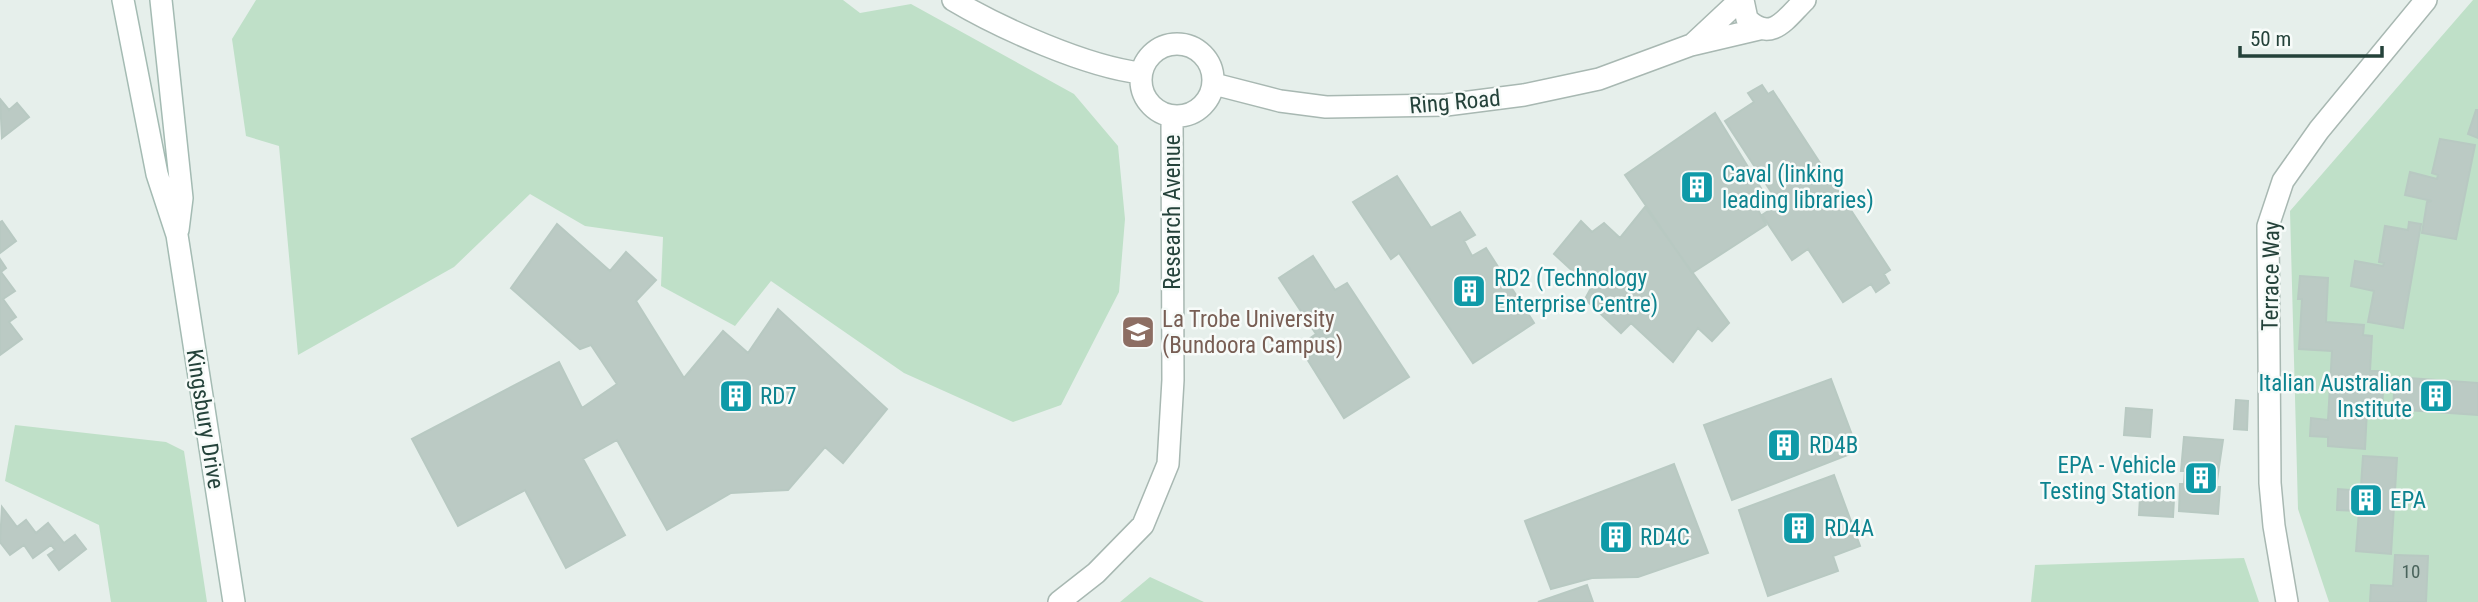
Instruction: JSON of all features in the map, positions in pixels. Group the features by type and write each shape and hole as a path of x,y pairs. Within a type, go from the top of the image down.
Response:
{"street":[{"name":"Kingsbury Drive","path":"123,0 157,174 177,235 234,602"},
{"name":"Kingsbury Drive","path":"161,0 182,198 177,235"},
{"path":"953,0 985,19 1072,53 1141,74"},
{"path":"1742,0 1747,19 1759,29"},
{"name":"Ring Road","path":"1692,45 1742,0"},
{"name":"Terrace Way","path":"2287,602 2274,526 2270,483 2268,226 2283,181 2319,130 2426,0"},
{"name":"Ring Road","path":"1213,84 1280,101 1325,107 1446,105 1524,95 1599,79 1692,45 1759,29 1774,29 1782,26 1796,4"},
{"path":"1183,44 1203,54 1210,63 1213,84 1204,105 1195,112 1172,116 1152,106 1145,97 1141,74 1152,54 1161,47 1183,44"},
{"name":"Research Avenue","path":"1059,602 1104,565 1143,526 1168,464 1173,380 1172,116"}],"green space":[{"path":"256,0 843,0 860,13 911,4 1074,94 1118,146 1125,219 1119,292 1061,405 1013,422 904,373 771,281 735,326 661,286 663,237 585,226 530,194 454,267 298,355 279,146 246,136 232,39"},
{"path":"2473,0 2478,0 2478,602 2329,602 2298,509 2290,211"},
{"path":"15,425 166,442 184,451 207,602 111,602 99,525 5,481"},
{"path":"2244,558 2259,602 2031,602 2035,565"},
{"path":"1150,577 1204,602 1120,602"}],"building":[{"path":"1762,85 1768,94 1773,91 1890,270 1884,274 1889,283 1876,292 1871,284 1843,302 1808,249 1792,260 1762,215 1779,204 1725,121 1754,102 1748,93"},
{"path":"0,99 9,110 17,103 29,117 2,138"},
{"path":"2478,110 2478,138 2468,134"},
{"name":"Caval (linking leading libraries)","path":"1715,113 1767,198 1757,208 1766,225 1692,273 1625,175"},
{"path":"2440,139 2475,145 2456,239 2422,233 2427,202 2432,201 2405,195 2410,172 2437,179 2438,175 2432,173"},
{"name":"RD2 (Technology Enterprise Centre)","path":"1397,176 1431,228 1460,212 1475,235 1464,241 1472,256 1486,248 1534,323 1473,363 1399,253 1391,259 1353,202"},
{"path":"1645,207 1729,323 1712,341 1698,328 1673,362 1631,323 1621,333 1585,299 1591,288 1554,254 1581,221 1592,232 1604,223 1620,238"},
{"path":"2,221 16,241 0,253 0,222"},
{"path":"2409,222 2421,224 2403,328 2368,322 2374,291 2351,286 2355,261 2383,266 2384,263 2379,262 2385,226 2408,230"},
{"name":"RD7","path":"557,224 610,271 626,252 656,280 636,301 684,378 723,331 748,353 778,309 887,409 843,463 825,447 788,490 731,493 667,530 617,440 583,459 625,535 566,568 525,490 458,526 412,439 559,362 582,408 617,384 591,345 580,349 511,288"},
{"path":"1313,256 1335,290 1347,283 1409,377 1344,418 1299,346 1316,334 1279,278"},
{"path":"0,259 6,268 1,272 15,291 3,299 16,317 9,322 22,339 0,355"},
{"path":"2300,276 2328,278 2326,322 2364,325 2363,335 2372,336 2370,371 2384,371 2382,411 2367,410 2365,449 2328,446 2328,437 2310,436 2311,418 2328,420 2332,351 2299,349 2302,299 2298,299"},
{"name":"Italian Australian Institute","path":"2395,377 2478,383 2478,415 2393,409"},
{"name":"RD4B","path":"1831,379 1858,451 1732,500 1704,425"},
{"path":"2236,400 2248,401 2247,430 2234,429"},
{"path":"2126,408 2152,410 2150,437 2124,435"},
{"name":"EPA - Vehicle Testing Station","path":"2184,437 2223,440 2216,487 2220,487 2218,514 2179,511 2180,484 2184,484 2185,471 2181,471"},
{"name":"EPA","path":"2363,456 2397,458 2391,554 2356,551 2359,511 2337,510 2338,489 2365,491 2365,486 2361,486"},
{"name":"RD4C","path":"1674,464 1708,553 1638,577 1592,578 1551,589 1525,521"},
{"name":"RD4A","path":"1834,475 1860,546 1833,556 1838,571 1768,596 1739,510"},
{"path":"2140,497 2174,499 2173,517 2139,515"},
{"path":"2,507 17,527 26,520 36,533 48,523 64,543 75,535 86,549 59,570 48,555 55,550 51,545 33,558 24,545 10,555 0,542"},
{"name":"EPA","path":"2395,555 2428,556 2426,602 2370,602 2371,585 2393,586"},
{"path":"1587,585 1593,602 1538,602"}],"place":[{"name":"Caval (linking leading libraries)","path":"1697,187"},
{"name":"RD2 (Technology Enterprise Centre)","path":"1469,291"},
{"name":"La Trobe University (Bundoora Campus)","path":"1138,332"},
{"name":"RD7","path":"736,396"},
{"name":"Italian Australian Institute","path":"2436,396"},
{"name":"RD4B","path":"1784,445"},
{"name":"EPA - Vehicle Testing Station","path":"2201,478"},
{"name":"EPA","path":"2366,500"},
{"name":"RD4A","path":"1799,528"},
{"name":"RD4C","path":"1616,537"}]}
